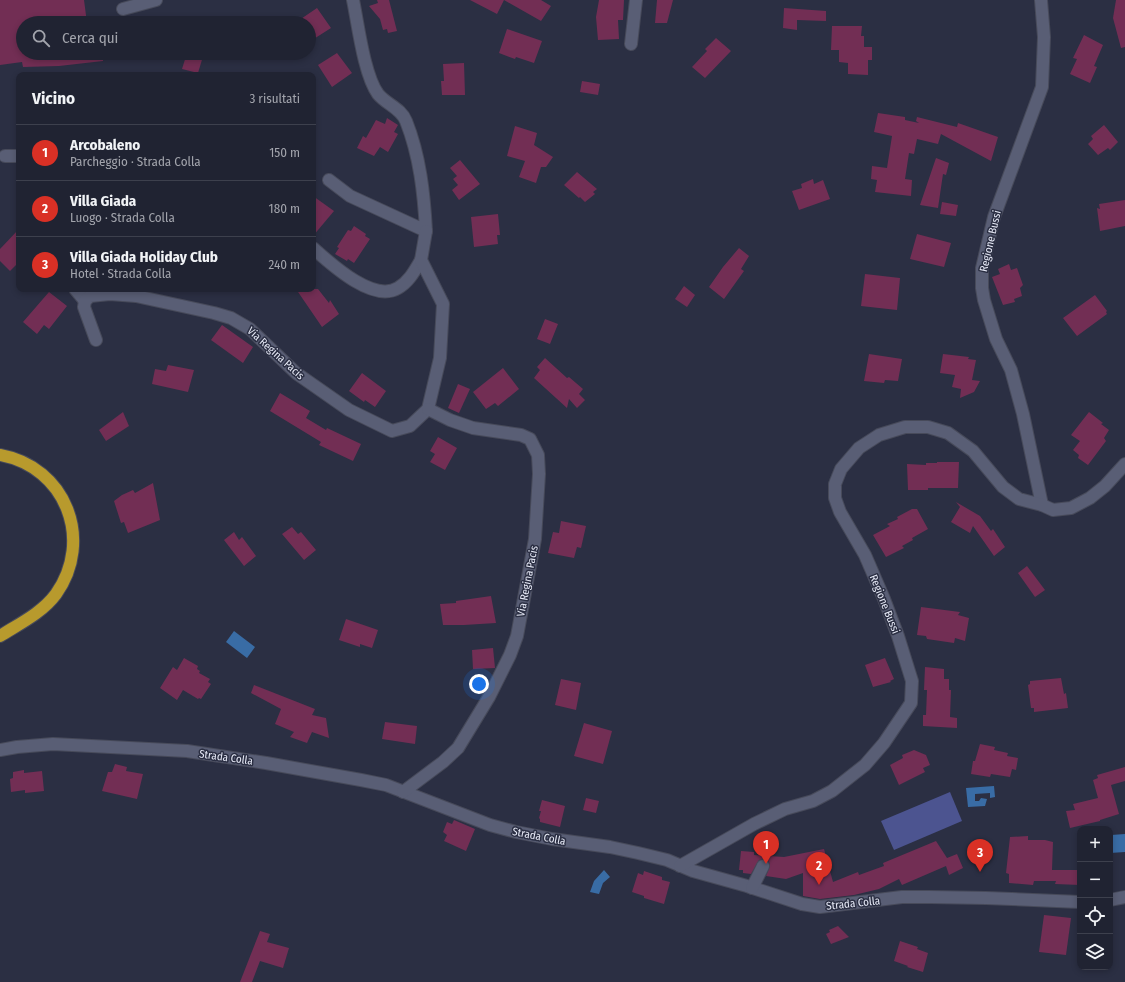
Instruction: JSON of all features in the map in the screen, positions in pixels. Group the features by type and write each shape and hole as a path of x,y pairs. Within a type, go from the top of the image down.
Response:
{"highway":[{"path":"0,455 8,456 25,463 41,473 55,488 67,506 73,529 72,553 67,574 56,594 44,607 24,622 0,636"},
{"path":"0,626 24,622"}],"street":[{"path":"123,9 156,0"},
{"path":"316,250 346,275 364,286 383,292 390,292 406,283 422,260 426,231 421,178 411,134 406,119 401,111 387,103 378,93 371,79 363,52 353,0"},
{"path":"631,44 636,0"},
{"name":"Regione Bussi","path":"1041,0 1044,36 1042,88 994,217 982,268 982,288 984,300 996,339 1011,370 1042,505"},
{"path":"5,156 16,156"},
{"path":"329,180 350,196 426,231"},
{"path":"422,260 443,304 440,358 428,409"},
{"path":"78,292 85,300 84,307 96,340"},
{"name":"Via Regina Pacis","path":"85,300 90,296 110,294 136,296 231,318 250,329 296,373 320,391 349,410 392,430 410,426 428,409 450,420 473,428 521,435 530,439 538,455 539,474 535,539 517,636 510,655 489,698 458,748 443,762 403,792"},
{"name":"Regione Bussi","path":"680,866 754,824 786,809 813,801 832,791 865,765 884,743 910,703 912,681 893,621 865,555 840,512 835,498 835,484 841,469 860,448 879,435 905,427 928,427 948,433 973,451 1002,487 1019,499 1042,505 1053,510 1071,508 1090,498 1105,486 1125,464"},
{"name":"Strada Colla","path":"0,750 53,744 186,751 266,763 361,780 386,786 490,825 516,832 552,839 610,847 667,860 680,866 802,904 820,907 902,897 986,898 1077,902"},
{"path":"752,888 763,866"},
{"path":"1113,899 1125,897"}],"shaded area":[{"path":"234,631 255,647 247,658 226,642"},
{"path":"994,786 995,797 990,798 990,793 975,794 975,801 979,801 981,798 987,799 985,806 968,807 966,788"},
{"path":"950,792 962,821 894,850 881,821"},
{"path":"1125,834 1125,852 1113,853 1113,835"},
{"path":"604,870 610,877 603,883 599,894 590,892 594,881"}],"building":[{"path":"0,0 84,0 86,16 16,16 16,60 103,61 59,66 23,67 22,62 0,65"},
{"path":"377,0 389,0 397,31 388,33 387,29 383,30 380,19 369,6 378,3"},
{"path":"470,0 504,0 497,14"},
{"path":"504,0 541,0 551,6 541,21"},
{"path":"599,0 624,0 623,20 618,20 619,39 598,40 596,17"},
{"path":"657,0 673,0 667,23 655,23"},
{"path":"1116,0 1125,0 1125,47 1121,48 1113,18"},
{"path":"317,8 331,28 316,38 316,16 305,16"},
{"path":"784,8 826,11 826,21 797,20 797,30 783,28"},
{"path":"832,26 862,26 861,36 864,36 864,47 872,47 872,60 868,60 868,75 848,74 848,63 839,62 839,50 831,50"},
{"path":"507,29 542,41 534,63 516,57 515,59 499,53"},
{"path":"1084,35 1103,45 1094,66 1097,67 1090,83 1070,74 1077,59 1073,58"},
{"path":"716,38 731,51 705,78 692,67 707,51 705,49"},
{"path":"337,53 352,73 332,87 318,65"},
{"path":"185,60 202,60 198,72 182,69"},
{"path":"464,63 465,95 442,95 441,81 444,81 443,64"},
{"path":"582,81 600,84 598,95 580,92"},
{"path":"878,113 905,117 905,120 919,123 916,121 917,117 957,127 958,123 998,137 991,161 941,134 938,144 917,139 914,154 909,153 905,179 912,180 911,196 875,192 877,180 871,179 872,166 887,168 892,136 874,132"},
{"path":"387,118 398,125 394,132 398,134 388,152 380,147 374,156 357,148 363,136 366,138 376,120 385,124"},
{"path":"1104,125 1118,142 1110,150 1108,148 1098,155 1088,144 1093,139 1091,136"},
{"path":"515,126 537,133 534,145 553,157 546,167 541,167 536,183 519,177 525,161 507,156"},
{"path":"936,158 949,163 946,175 943,174 938,208 920,205"},
{"path":"460,160 480,184 459,200 452,190 458,185 453,179 457,176 450,168"},
{"path":"577,172 597,189 593,192 595,194 585,202 564,185"},
{"path":"813,179 814,184 823,180 830,199 799,210 792,191 802,188 801,184"},
{"path":"316,198 334,211 316,232"},
{"path":"1125,200 1125,226 1100,231 1097,208 1100,209 1099,204"},
{"path":"942,202 958,205 956,216 940,214"},
{"path":"498,214 500,235 497,235 498,244 474,247 471,217"},
{"path":"354,226 366,234 365,236 370,239 354,263 335,254 339,248 337,247 348,230 351,231"},
{"path":"16,232 16,265 10,271 0,261 0,249"},
{"path":"917,234 951,243 944,267 910,259"},
{"path":"739,248 749,256 741,269 744,271 724,299 709,287"},
{"path":"1009,264 1011,270 1017,268 1023,285 1020,288 1022,296 1014,299 1015,302 1003,305 992,277 1000,274 998,269"},
{"path":"865,274 900,278 897,310 861,306"},
{"path":"684,286 695,295 687,307 675,299"},
{"path":"316,289 318,289 329,303 330,300 339,314 322,327 298,292 316,292"},
{"path":"49,292 67,306 49,329 44,325 37,334 23,322"},
{"path":"1095,295 1107,311 1107,314 1077,336 1063,318"},
{"path":"545,319 558,324 550,344 537,339"},
{"path":"222,325 253,347 243,363 211,340"},
{"path":"869,354 902,359 898,381 885,380 884,383 864,381"},
{"path":"943,354 969,357 968,359 976,360 972,380 980,381 974,392 960,398 961,389 952,387 955,375 940,373"},
{"path":"545,358 567,378 569,377 583,389 579,394 585,400 577,408 569,399 567,408 534,378 540,370 537,367"},
{"path":"168,365 194,370 188,392 152,384 155,369 166,371"},
{"path":"503,368 519,389 498,406 495,403 486,409 473,392"},
{"path":"362,373 386,391 375,407 365,400 364,402 349,391"},
{"path":"458,384 470,389 459,413 448,408"},
{"path":"280,393 310,411 306,418 326,430 327,428 361,444 353,461 319,445 321,442 270,411"},
{"path":"123,412 129,426 106,441 99,430"},
{"path":"1089,412 1109,430 1104,438 1106,441 1088,465 1078,458 1079,455 1073,450 1080,441 1071,435"},
{"path":"438,437 457,448 445,470 430,462 435,454 430,451"},
{"path":"959,462 958,488 908,490 907,464 926,465 926,463"},
{"path":"153,483 160,520 128,533 124,522 121,523 114,501 122,495 133,490 135,493"},
{"path":"956,502 980,516 991,531 993,529 1005,547 994,556 973,526 970,533 951,522 960,507"},
{"path":"912,509 917,509 928,529 912,538 913,540 902,546 904,548 886,557 873,535 890,526 887,524 898,519 897,517"},
{"path":"561,521 586,526 581,548 577,547 574,558 548,553 553,532 559,533"},
{"path":"292,527 298,534 301,532 316,550 304,560 282,534"},
{"path":"234,532 239,540 242,537 256,556 244,566 224,540"},
{"path":"1027,566 1045,590 1035,597 1018,573"},
{"path":"491,596 496,623 443,625 440,604 456,603 456,601"},
{"path":"921,607 960,612 958,615 969,618 965,641 955,638 954,643 927,639 926,636 917,635"},
{"path":"346,619 378,630 372,648 360,644 360,647 339,640"},
{"path":"493,648 495,668 473,669 472,650"},
{"path":"184,658 198,666 197,669 200,671 199,673 210,679 208,682 211,684 201,699 198,699 183,690 177,700 160,688 173,667 177,670"},
{"path":"885,658 894,679 890,681 891,682 873,687 865,665"},
{"path":"925,667 944,669 944,679 949,679 949,690 951,690 950,717 957,718 957,728 923,726 923,715 926,715 927,690 924,690"},
{"path":"1061,678 1064,694 1066,693 1068,708 1034,712 1034,708 1031,708 1028,685 1030,684 1030,681"},
{"path":"561,679 581,683 576,710 555,705"},
{"path":"254,685 315,709 312,715 326,718 329,738 312,732 307,743 290,737 294,732 275,724 281,709 251,693"},
{"path":"385,722 417,726 415,744 382,739"},
{"path":"584,723 612,731 603,764 574,756"},
{"path":"980,744 995,747 994,750 1008,753 1007,756 1018,758 1016,770 1012,769 1010,777 991,774 990,777 971,774 973,761 975,761"},
{"path":"914,750 926,755 930,765 923,768 925,772 899,785 890,765 903,758 902,755"},
{"path":"115,764 127,767 126,771 143,774 137,799 102,791 108,772 112,772"},
{"path":"1125,767 1125,781 1111,785 1119,814 1100,821 1070,828 1066,811 1075,810 1073,804 1098,798 1093,780 1098,778 1097,775"},
{"path":"24,770 24,773 42,771 44,791 25,793 25,790 11,792 10,779 13,778 13,772"},
{"path":"586,798 599,801 596,813 583,810"},
{"path":"542,800 565,806 560,827 540,822 539,818 541,811 539,811"},
{"path":"454,820 475,829 466,851 444,841 447,835 443,832 447,822 452,824"},
{"path":"1028,836 1028,840 1045,840 1053,842 1052,870 1077,870 1077,885 1055,884 1056,881 1034,881 1033,885 1009,883 1009,874 1006,873 1010,837"},
{"path":"936,841 947,858 957,854 963,868 949,875 946,866 902,885 899,879 879,889 854,895 820,899 803,896 803,873 786,879 766,876 770,866 766,859 759,860 751,874 743,873 743,870 739,870 741,851 754,852 754,855 784,857 824,849 833,882 858,872 859,875 884,866 883,863"},
{"path":"644,871 662,877 662,880 670,882 664,904 644,898 644,896 632,892 638,873 643,875"},
{"path":"1044,915 1071,918 1066,955 1039,952"},
{"path":"838,926 849,937 831,944 826,934 830,932 829,930"},
{"path":"260,931 270,934 267,942 289,948 283,968 260,961 252,982 240,982"},
{"path":"900,941 918,947 917,949 928,953 923,972 894,961"}],"place":[{"name":"Arcobaleno","path":"766,864"},
{"name":"Villa Giada Holiday Club","path":"980,872"},
{"name":"Villa Giada","path":"819,885"}]}
